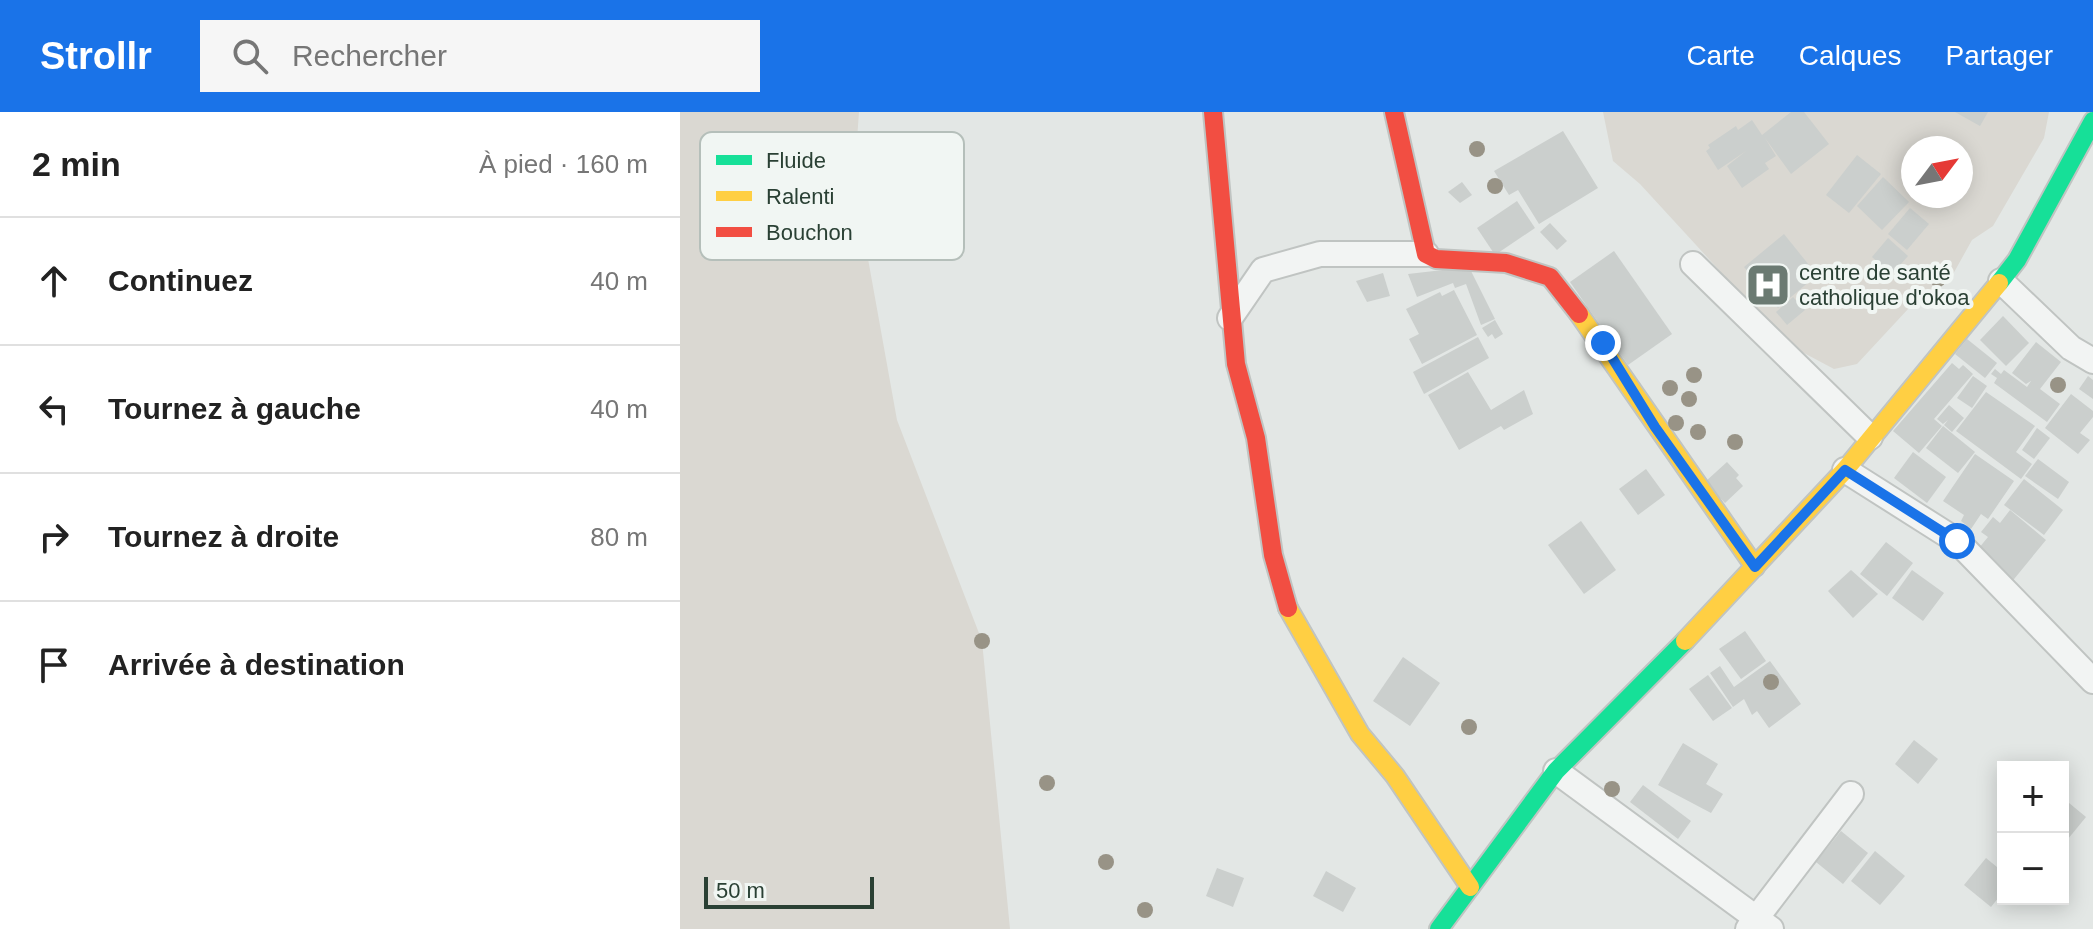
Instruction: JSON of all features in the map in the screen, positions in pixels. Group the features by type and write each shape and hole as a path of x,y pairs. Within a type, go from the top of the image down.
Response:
{"street":[{"path":"1213,112 1236,364 1256,438 1273,555 1287,606 1360,734 1395,776 1470,887"},
{"path":"1394,112 1426,254"},
{"path":"1439,929 1556,771 1755,567 1845,470 1942,355 2017,260 2093,121"},
{"path":"1230,318 1263,270 1320,254 1426,254 1436,259 1506,263 1550,277 1603,343 1655,427 1755,567"},
{"path":"1693,264 1870,437"},
{"path":"2001,281 2071,348 2093,361"},
{"path":"1845,470 1957,541 2093,681"},
{"path":"1556,771 1758,925 1851,794"}],"shaded area":[{"path":"680,112 859,112 858,132 700,132 700,260 868,260 897,420 982,641 1010,929 680,929"},
{"path":"1603,112 2049,112 2044,138 1993,226 1972,240 1952,276 1909,308 1857,364 1834,369 1787,344 1640,184 1613,161"}],"building":[{"path":"1791,112 1804,112 1829,144 1791,174 1765,138 1776,156 1765,163 1769,169 1742,188 1727,166 1746,151 1718,170 1706,151 1710,148 1708,145 1736,126 1738,130 1752,120 1762,135"},
{"path":"1955,112 1988,112 1980,126"},
{"path":"1563,131 1598,188 1539,224 1518,190 1509,195 1494,171"},
{"path":"1857,155 1881,174 1849,213 1826,195"},
{"path":"1883,177 1901,194 1903,208 1882,230 1857,206"},
{"path":"1462,182 1472,195 1460,203 1448,192"},
{"path":"1517,201 1535,228 1495,255 1477,228"},
{"path":"1910,208 1929,224 1907,250 1888,234"},
{"path":"1550,223 1567,241 1557,250 1540,232"},
{"path":"1784,234 1817,275 1778,308 1744,267"},
{"path":"1888,238 1908,256 1892,274 1872,257"},
{"path":"1614,251 1672,334 1628,365 1570,282"},
{"path":"1469,267 1495,319 1481,325 1466,284 1455,288 1453,283 1417,297 1408,274"},
{"path":"1383,273 1390,296 1367,302 1356,281"},
{"path":"1454,290 1477,335 1422,364 1409,339 1419,334 1406,309 1440,292 1442,296"},
{"path":"1793,297 1805,310 1787,325 1776,312"},
{"path":"2003,316 2029,343 2006,366 1980,340"},
{"path":"1495,320 1503,334 1495,339 1492,334 1488,337 1482,328"},
{"path":"1478,337 1489,358 1424,394 1413,372"},
{"path":"1967,339 1997,363 1985,378 1955,354"},
{"path":"2036,342 2061,362 2040,389 2060,404 2047,422 1994,383 1997,378 1991,374 1995,369 2001,374 2004,370 2027,387 2031,381 2026,384 2012,373"},
{"path":"1952,363 1959,369 1963,365 1973,374 1934,419 1942,426 1919,453 1893,431"},
{"path":"1468,372 1491,410 1524,390 1533,414 1504,430 1501,426 1459,450 1428,395"},
{"path":"1973,376 1987,386 1972,408 1957,398"},
{"path":"2088,376 2093,380 2093,399 2079,389"},
{"path":"1986,392 2035,426 2016,452 2032,464 2021,479 1956,431"},
{"path":"2071,394 2093,411 2093,417 2080,433 2090,440 2078,454 2045,428"},
{"path":"1949,405 1964,418 1952,432 1944,425 1948,420 1943,424 1937,419"},
{"path":"1943,426 1975,452 1958,473 1926,448"},
{"path":"2037,428 2050,438 2034,459 2022,450"},
{"path":"1913,452 1946,477 1927,503 1894,478"},
{"path":"1975,454 2014,481 1988,519 1981,514 1971,529 1961,521 1964,515 1943,501"},
{"path":"2038,459 2069,482 2058,499 2025,476"},
{"path":"1727,462 1739,475 1736,478 1743,486 1725,503 1705,482"},
{"path":"1646,469 1665,495 1638,515 1619,489"},
{"path":"2024,479 2063,510 2044,535 2004,505"},
{"path":"2010,510 2046,540 2010,584 1974,554 1988,537 1981,532 1993,517 2000,523"},
{"path":"1581,521 1616,570 1584,594 1548,545"},
{"path":"1886,542 1913,563 1887,596 1860,574"},
{"path":"1851,570 1878,594 1853,618 1828,591"},
{"path":"1912,570 1944,593 1923,621 1892,598"},
{"path":"1745,631 1766,661 1741,679 1719,649"},
{"path":"1403,657 1440,683 1410,726 1373,701"},
{"path":"1770,661 1801,704 1769,728 1757,711 1752,715 1744,699 1733,707 1710,673 1720,666 1734,687"},
{"path":"1708,675 1732,708 1713,721 1689,689"},
{"path":"1914,740 1938,759 1918,784 1895,764"},
{"path":"1683,743 1718,764 1706,784 1723,794 1711,813 1658,785"},
{"path":"1643,785 1691,821 1678,839 1630,802"},
{"path":"2069,803 2086,817 2069,838"},
{"path":"1841,831 1868,853 1843,884 1816,862"},
{"path":"1875,851 1905,876 1880,905 1851,881"},
{"path":"1986,858 1997,867 1997,900 1991,907 1964,885"},
{"path":"1217,868 1244,878 1233,907 1206,896"},
{"path":"1326,871 1356,888 1343,912 1313,896"}],"traffic: fast":[{"path":"1999,283 2017,260 2093,121"},
{"path":"1439,929 1556,771 1685,641"}],"traffic: slow":[{"path":"1685,641 1845,470 1999,283"},
{"path":"1579,314 1755,567"},
{"path":"1288,608 1360,734 1395,776 1470,887"}],"traffic: jam":[{"path":"1213,112 1236,364 1256,438 1273,555 1288,608"},
{"path":"1394,112 1426,254 1436,259 1506,263 1550,277 1579,314"}],"place":[{"name":"centre de santé catholique d'okoa","path":"1768,285"}],"route":[{"path":"1603,343 1655,427 1755,567 1845,470 1957,541"}]}
